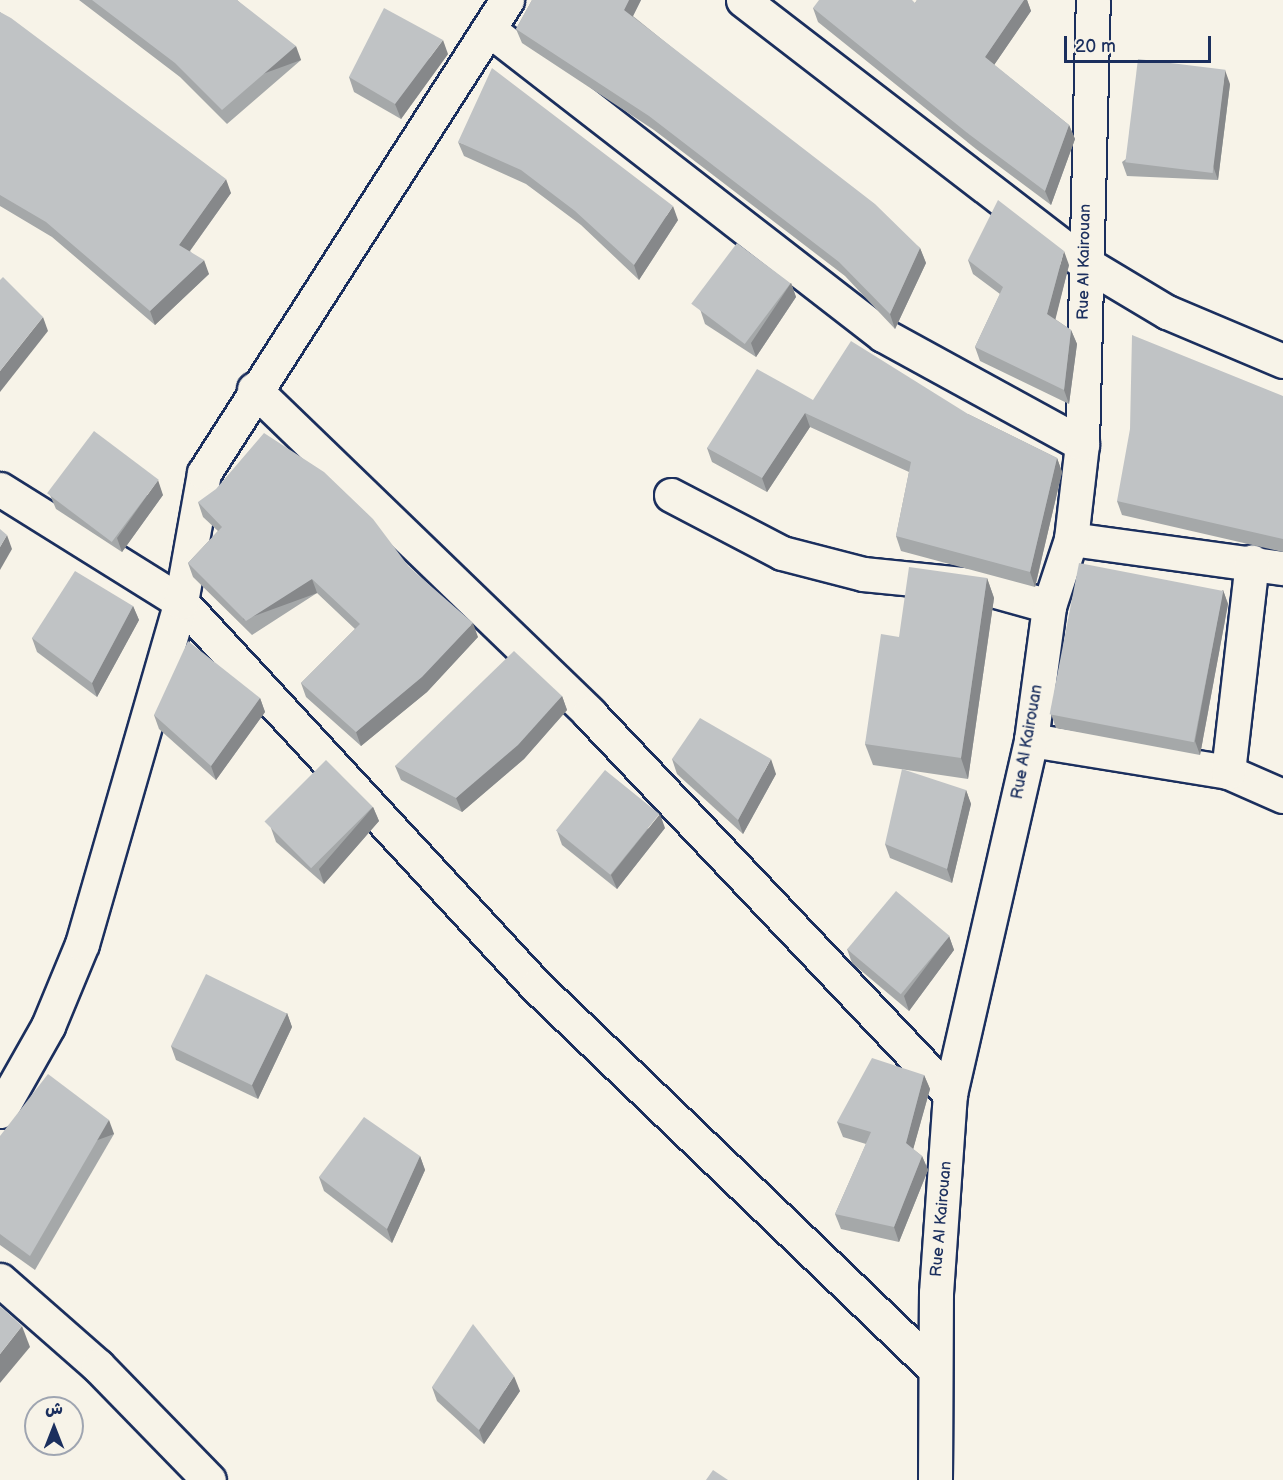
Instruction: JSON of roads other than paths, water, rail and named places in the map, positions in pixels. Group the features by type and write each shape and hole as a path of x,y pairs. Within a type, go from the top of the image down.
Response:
{"street":[{"path":"0,1111 48,1026 82,944 181,602 204,473 254,389 491,32 507,0"},
{"path":"744,0 1085,263 1167,312 1283,361"},
{"name":"Rue Al Kairouan","path":"935,1480 933,1367 950,1094 1031,740 1048,606 1071,538 1082,444 1086,4"},
{"path":"491,32 883,335 1082,444"},
{"path":"254,389 589,714 950,1094"},
{"path":"0,489 181,602 536,986 933,1367"},
{"path":"671,495 782,553 863,574 974,585 1048,606"},
{"path":"1071,538 1268,565 1228,772"},
{"path":"1031,740 1228,772 1283,796"},
{"path":"0,1280 98,1366 209,1480"}]}
